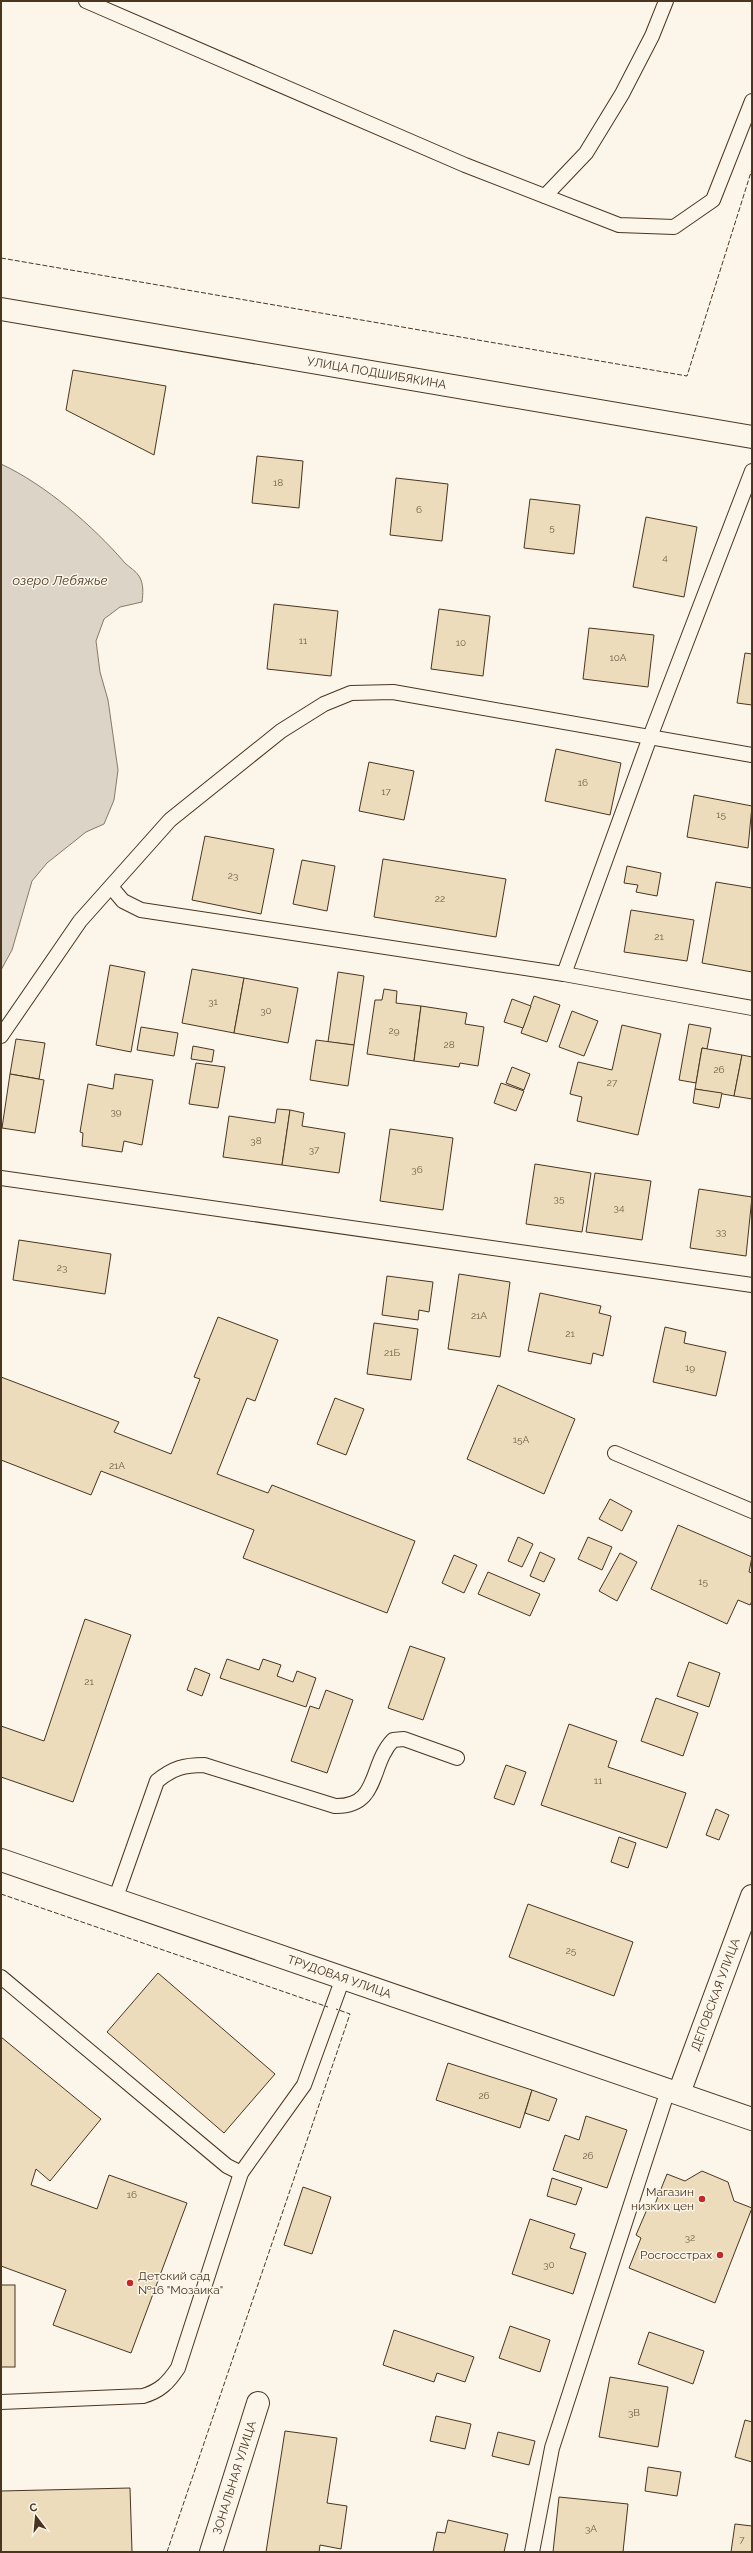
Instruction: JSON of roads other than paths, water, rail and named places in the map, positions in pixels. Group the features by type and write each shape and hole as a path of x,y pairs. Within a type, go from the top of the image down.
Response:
{"street":[{"name":"УЛИЦА ПОДШИБЯКИНА","path":"1,309 752,437"},
{"name":"ТРУДОВАЯ УЛИЦА","path":"2,1866 115,1900 752,2119"},
{"name":"ДЕПОВСКАЯ УЛИЦА","path":"673,2092 752,1896"},
{"name":"ЗОНАЛЬНАЯ УЛИЦА","path":"211,2552 258,2403"}],"lane":[{"path":"86,1 458,162 618,225 674,227 713,200 752,101"},
{"path":"546,196 586,153 622,94 652,36 666,1"},
{"path":"564,974 650,737 752,471"},
{"path":"1,1036 80,922 112,888 170,820 188,804 282,731 324,704 351,693 393,692 752,755"},
{"path":"112,888 123,901 141,910 564,974 752,1008"},
{"path":"1,1178 752,1285"},
{"path":"615,1453 752,1511"},
{"path":"115,1900 157,1781 171,1769 185,1765 204,1765 335,1806 349,1806 362,1800 369,1790 385,1749 393,1740 404,1739 457,1758"},
{"path":"1,1977 227,2166 241,2173"},
{"path":"1,2402 143,2396 157,2392 170,2381 178,2368 241,2173 304,2085 343,1978"},
{"path":"532,2552 552,2448 673,2092"}],"water":[{"name":"озеро Лебяжье","path":"1,464 35,483 84,521 125,563 138,574 142,582 143,592 142,602 120,607 104,619 96,641 100,672 108,700 118,770 114,800 104,824 86,832 47,863 32,881 12,950 1,970"}],"place":[{"name":"Магазин низких цен","path":"702,2199"},
{"name":"Росгосстрах","path":"720,2255"},
{"name":"Детский сад №16 \"Мозаика\"","path":"130,2283"}]}
